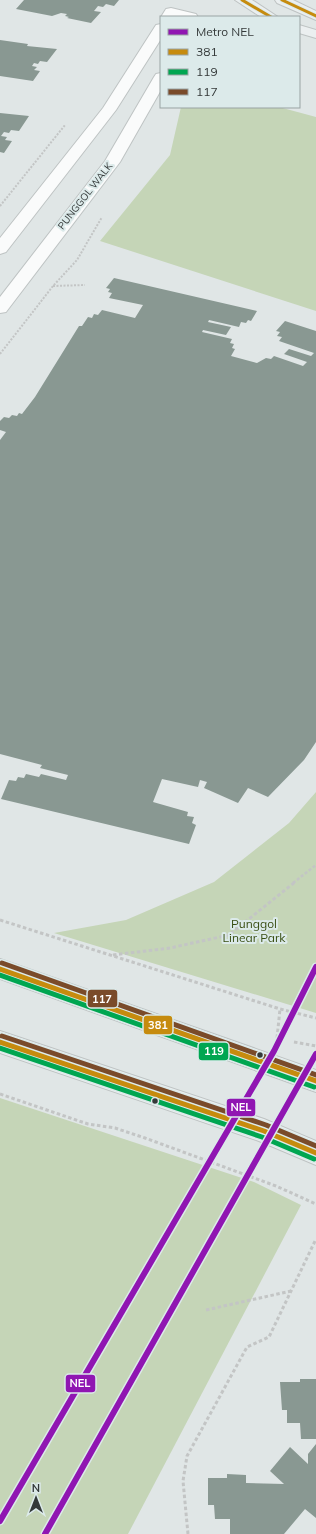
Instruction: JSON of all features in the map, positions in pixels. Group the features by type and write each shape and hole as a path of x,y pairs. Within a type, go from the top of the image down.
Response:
{"street":[{"path":"242,0 269,16"},
{"path":"282,0 316,16"},
{"path":"169,14 184,16"},
{"path":"300,29 316,34"},
{"path":"0,249 109,110 160,30"},
{"name":"PUNGGOL WALK","path":"0,308 112,162 160,79"},
{"path":"0,969 316,1081"},
{"path":"0,1042 264,1131 316,1153"}],"path":[{"path":"0,206 65,125"},
{"path":"53,286 85,285"},
{"path":"112,955 170,948 229,935 316,865"},
{"path":"0,920 280,1009 316,1018"},
{"path":"280,1009 277,1038 284,1040"},
{"path":"291,1042 316,1046"},
{"path":"0,1094 88,1124 115,1128 145,1138 276,1186 316,1204"},
{"path":"188,1534 183,1481 187,1456 246,1347 269,1337 316,1239"},
{"path":"206,1310 291,1290"}],"green space":[{"path":"181,108 283,108 316,117 316,311 100,241 170,155"},
{"name":"Punggol Linear Park","path":"316,792 316,1013 54,933 126,920 214,882 289,823"},
{"path":"0,1098 254,1182 301,1205 128,1534 0,1534"}],"building":[{"path":"24,0 119,0 114,6 106,4 103,7 98,6 94,11 101,12 91,23 67,18 69,17 65,16 67,14 61,13 52,16 16,9"},
{"path":"0,40 28,44 27,46 57,49 47,62 40,61 38,64 34,63 32,66 37,67 34,70 40,71 33,81 0,76"},
{"path":"0,113 29,116 19,131 11,130 9,133 4,132 1,136 7,137 5,140 12,141 4,153 0,152"},
{"path":"114,278 257,311 251,321 248,320 246,323 241,322 239,327 209,320 208,322 231,327 226,335 203,330 202,332 232,339 230,343 234,344 232,348 235,349 231,356 257,363 266,358 271,359 274,356 303,366 307,362 284,354 289,349 311,356 314,353 279,341 282,337 277,336 280,332 276,331 285,321 316,331 316,742 304,760 268,797 248,788 238,803 204,788 207,782 200,780 198,787 162,779 153,802 188,812 187,816 194,817 192,823 196,825 189,844 1,799 9,780 16,781 18,777 24,778 26,774 39,777 41,774 66,780 68,775 40,768 42,765 0,754 0,440 6,432 0,430 0,421 4,417 9,418 12,415 17,416 19,413 22,414 35,397 79,326 82,326 88,317 92,318 94,314 98,315 102,310 135,318 143,305 109,298 112,293 108,292 110,289 106,288"},
{"path":"300,1379 316,1379 316,1439 301,1439 300,1423 287,1423 287,1410 282,1410 280,1382 300,1382"},
{"path":"316,1444 316,1518 305,1509 284,1534 230,1534 230,1519 215,1519 214,1505 208,1505 208,1478 227,1478 227,1474 246,1475 246,1483 284,1484 270,1471 290,1447 308,1464 308,1454"}],"metro line":[{"name":"NEL","path":"0,1521 274,1051 316,967"},
{"name":"NEL","path":"45,1534 316,1054"}],"transit line":[{"name":"381","path":"242,0 269,16"},
{"name":"381","path":"282,0 316,16"},
{"name":"117","path":"2,963 316,1075"},
{"name":"381","path":"0,969 316,1081"},
{"name":"119","path":"0,975 314,1087"},
{"name":"117","path":"2,1036 266,1125 316,1146"},
{"name":"381","path":"0,1042 264,1131 316,1153"},
{"name":"119","path":"0,1048 262,1137 314,1159"}]}
